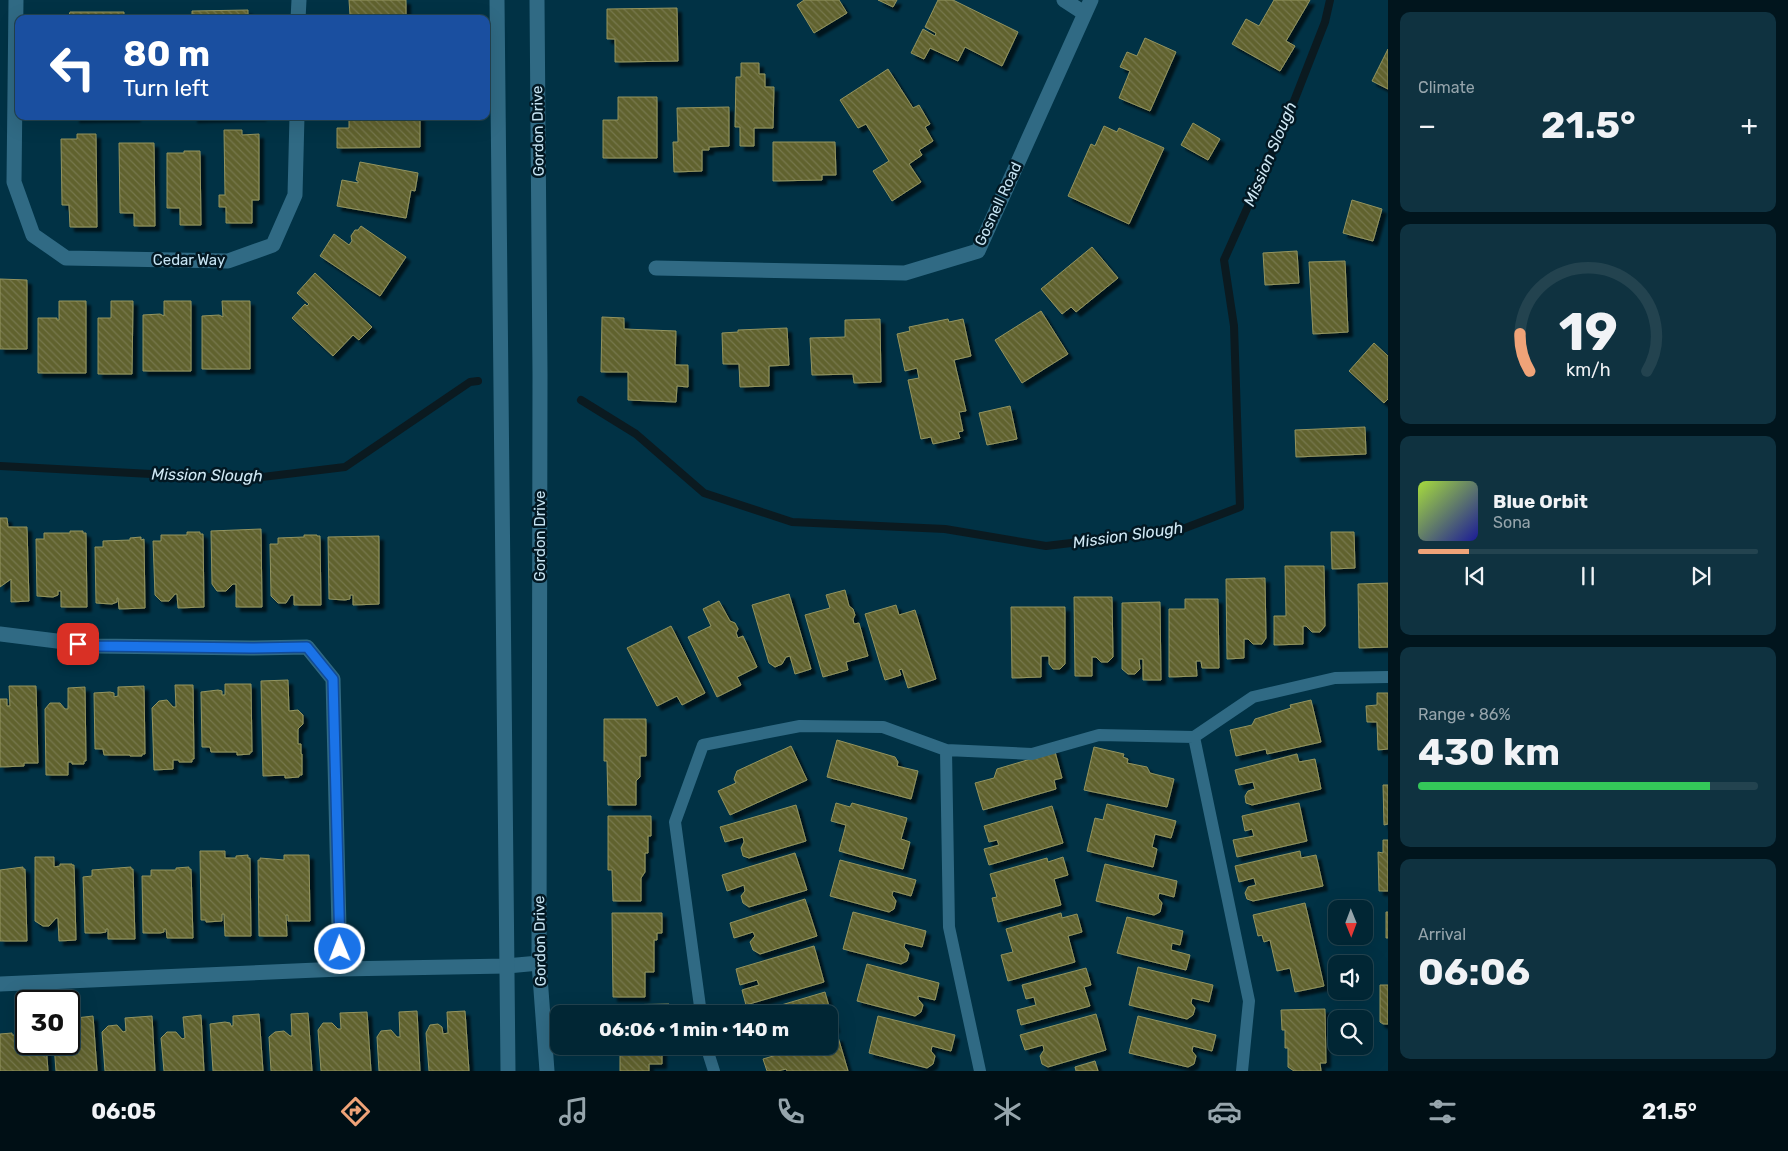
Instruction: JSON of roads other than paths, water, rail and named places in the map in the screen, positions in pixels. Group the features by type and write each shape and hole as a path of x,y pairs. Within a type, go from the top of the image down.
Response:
{"street":[{"path":"15,15 16,0"},
{"path":"298,0 298,15"},
{"path":"497,0 508,1071"},
{"name":"Gordon Drive","path":"537,0 540,374 539,963 548,1071"},
{"path":"1064,0 1087,6"},
{"name":"Gosnell Road","path":"656,268 905,273 978,251 1087,6"},
{"path":"7,182 15,20"},
{"name":"Cedar Way","path":"7,182 33,235 66,258 228,261 272,246 295,195 297,120"},
{"path":"0,634 97,646 307,647 333,679 340,969"},
{"path":"0,984 340,969 507,966 539,963"}],"lane":[{"path":"700,1005 675,822 703,745 800,726 883,727 946,750 1032,754 1099,735 1194,737 1252,697 1335,678 1388,677"},
{"path":"1194,737 1249,1001 1242,1071"},
{"path":"946,750 949,927 980,1071"},
{"path":"709,1055 714,1071"}],"waterway":[{"name":"Mission Slough","path":"581,400 636,434 704,493 792,522 945,529 1046,546 1180,530 1240,507 1234,326 1224,260 1287,119 1325,22 1330,0"},
{"name":"Mission Slough","path":"0,466 246,479 345,467 470,382 478,381"}]}
